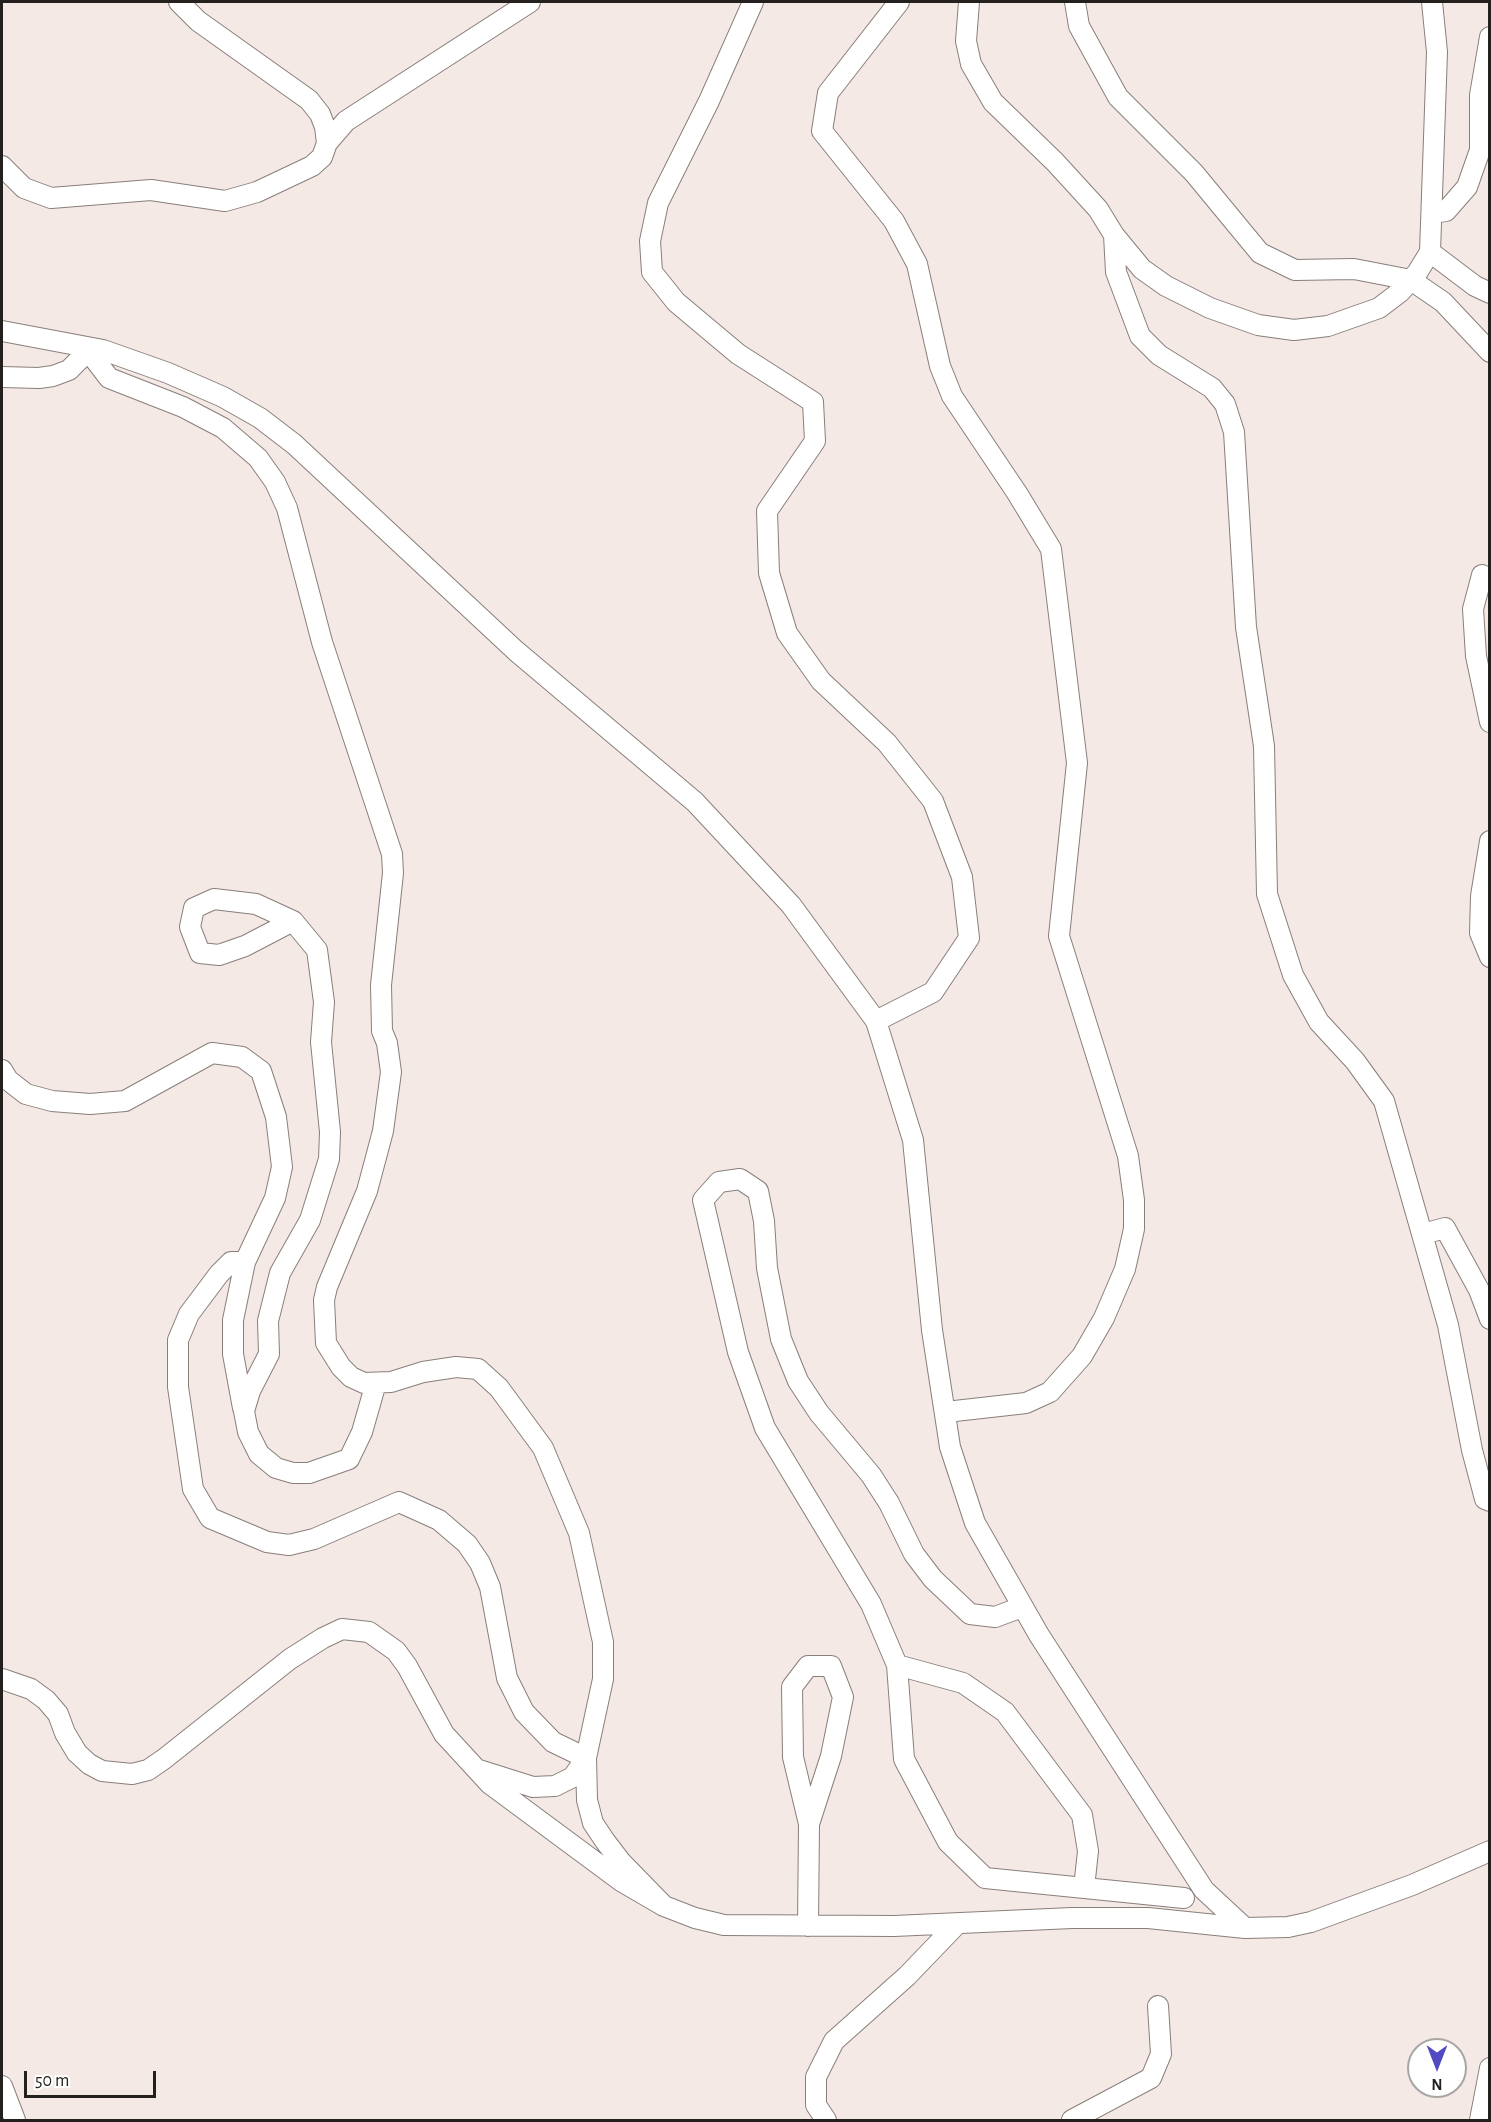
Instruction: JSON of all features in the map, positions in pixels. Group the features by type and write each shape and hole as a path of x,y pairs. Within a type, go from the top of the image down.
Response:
{"lane":[{"path":"179,2 198,21 309,100 320,114 327,143"},
{"path":"2,166 24,188 51,198 151,190 225,201 257,192 312,166 322,157 327,143 346,121 530,2"},
{"path":"753,2 709,101 658,203 650,241 652,272 676,302 738,354 813,402 815,441 767,511 769,573 787,633 821,681 887,743 933,801 962,876 969,938 933,992 876,1021"},
{"path":"899,2 828,93 822,131 894,221 917,264 940,366 952,396 1017,493 1051,549 1077,763 1059,936 1128,1156 1134,1200 1134,1229 1125,1269 1104,1318 1082,1356 1070,1371 1050,1392 1026,1403 946,1412"},
{"path":"969,2 966,41 977,80 993,102 1055,162 1098,209 1114,235 1142,269 1166,286 1210,308 1258,325 1294,330 1328,326 1352,320 1379,309 1411,280 1430,252 1437,52 1432,2"},
{"path":"1075,2 1079,26 1118,97 1194,173 1260,253 1295,270 1354,269 1411,280 1443,302 1490,352"},
{"path":"1432,213 1446,211 1467,187 1480,150 1480,95 1490,37"},
{"path":"1114,235 1116,272 1140,336 1159,355 1212,388 1225,404 1231,423 1239,490 1238,525 1246,627 1264,746 1267,894 1293,975 1314,1012 1355,1061 1384,1101 1448,1325 1472,1450 1485,1498 1490,1501"},
{"path":"1430,252 1475,286 1490,293"},
{"path":"2,331 103,350 168,373 222,397 260,418 294,444 516,651 694,802 791,905 876,1021 913,1140 932,1330 950,1447 975,1523 1022,1607 1193,1872 1219,1906 1245,1928"},
{"path":"2,377 53,376 69,370 80,359 86,348"},
{"path":"86,348 109,378 183,407 223,428 258,458 275,482 286,507 322,642 392,854 392,898 381,986 382,1031 387,1043 391,1072 383,1131 367,1191 346,1238 324,1300 323,1332 333,1357 351,1377 364,1383 376,1383 456,1367 477,1369 499,1388 543,1448 579,1533 603,1642 602,1688 586,1758 587,1800 593,1823 621,1862 664,1906"},
{"path":"1490,579 1482,575 1473,609 1476,656 1490,722"},
{"path":"1490,841 1481,897 1480,933 1490,957"},
{"path":"244,1411 250,1390 269,1354 268,1321 280,1273 310,1220 329,1159 330,1132 321,1042 324,1002 317,950 293,921 256,904 214,899 194,908 190,927 200,953 219,955 245,946 293,921"},
{"path":"2,1070 8,1080 26,1094 52,1101 90,1104 125,1101 212,1053 242,1057 261,1071 276,1117 282,1167 275,1198 245,1262 233,1320 233,1354 248,1432 259,1454 276,1468 293,1473 309,1473 349,1459 362,1432 376,1383"},
{"path":"1022,1607 995,1617 970,1614 933,1579 914,1554 889,1503 871,1475 819,1413 798,1381 781,1339 767,1268 764,1221 758,1191 740,1179 719,1182 703,1200 738,1352 765,1428 871,1604 897,1665 903,1759 948,1842 985,1878 1184,1898"},
{"path":"1423,1234 1445,1228 1479,1290 1490,1319"},
{"path":"245,1262 231,1262 219,1274 189,1314 178,1340 178,1387 193,1489 210,1518 267,1542 289,1545 314,1539 399,1502 439,1520 466,1544 487,1579 507,1678 524,1712 553,1742 586,1758"},
{"path":"2,1679 31,1689 46,1700 58,1714 65,1733 77,1753 89,1764 102,1771 132,1774 148,1770 164,1759 290,1659 323,1638 342,1629 369,1632 396,1651 407,1666 444,1734 490,1784 621,1881 664,1906 724,1925 957,1924 1072,1918 1148,1918 1245,1928 1288,1927 1311,1922 1412,1885 1490,1851"},
{"path":"897,1665 963,1683 1005,1712 1082,1815 1088,1851 1084,1888"},
{"path":"808,1824 831,1756 843,1697 831,1666 808,1666 792,1687 793,1757 808,1824 808,1926"},
{"path":"475,1769 533,1786 555,1786 573,1778 586,1758"},
{"path":"1177,1921 1193,1872"},
{"path":"826,2121 816,2105 816,2077 834,2041 907,1977 957,1924"},
{"path":"1072,2121 1151,2078 1161,2054 1158,2006"},
{"path":"1480,2121 1490,2068"},
{"path":"2,2086 15,2121"}]}
